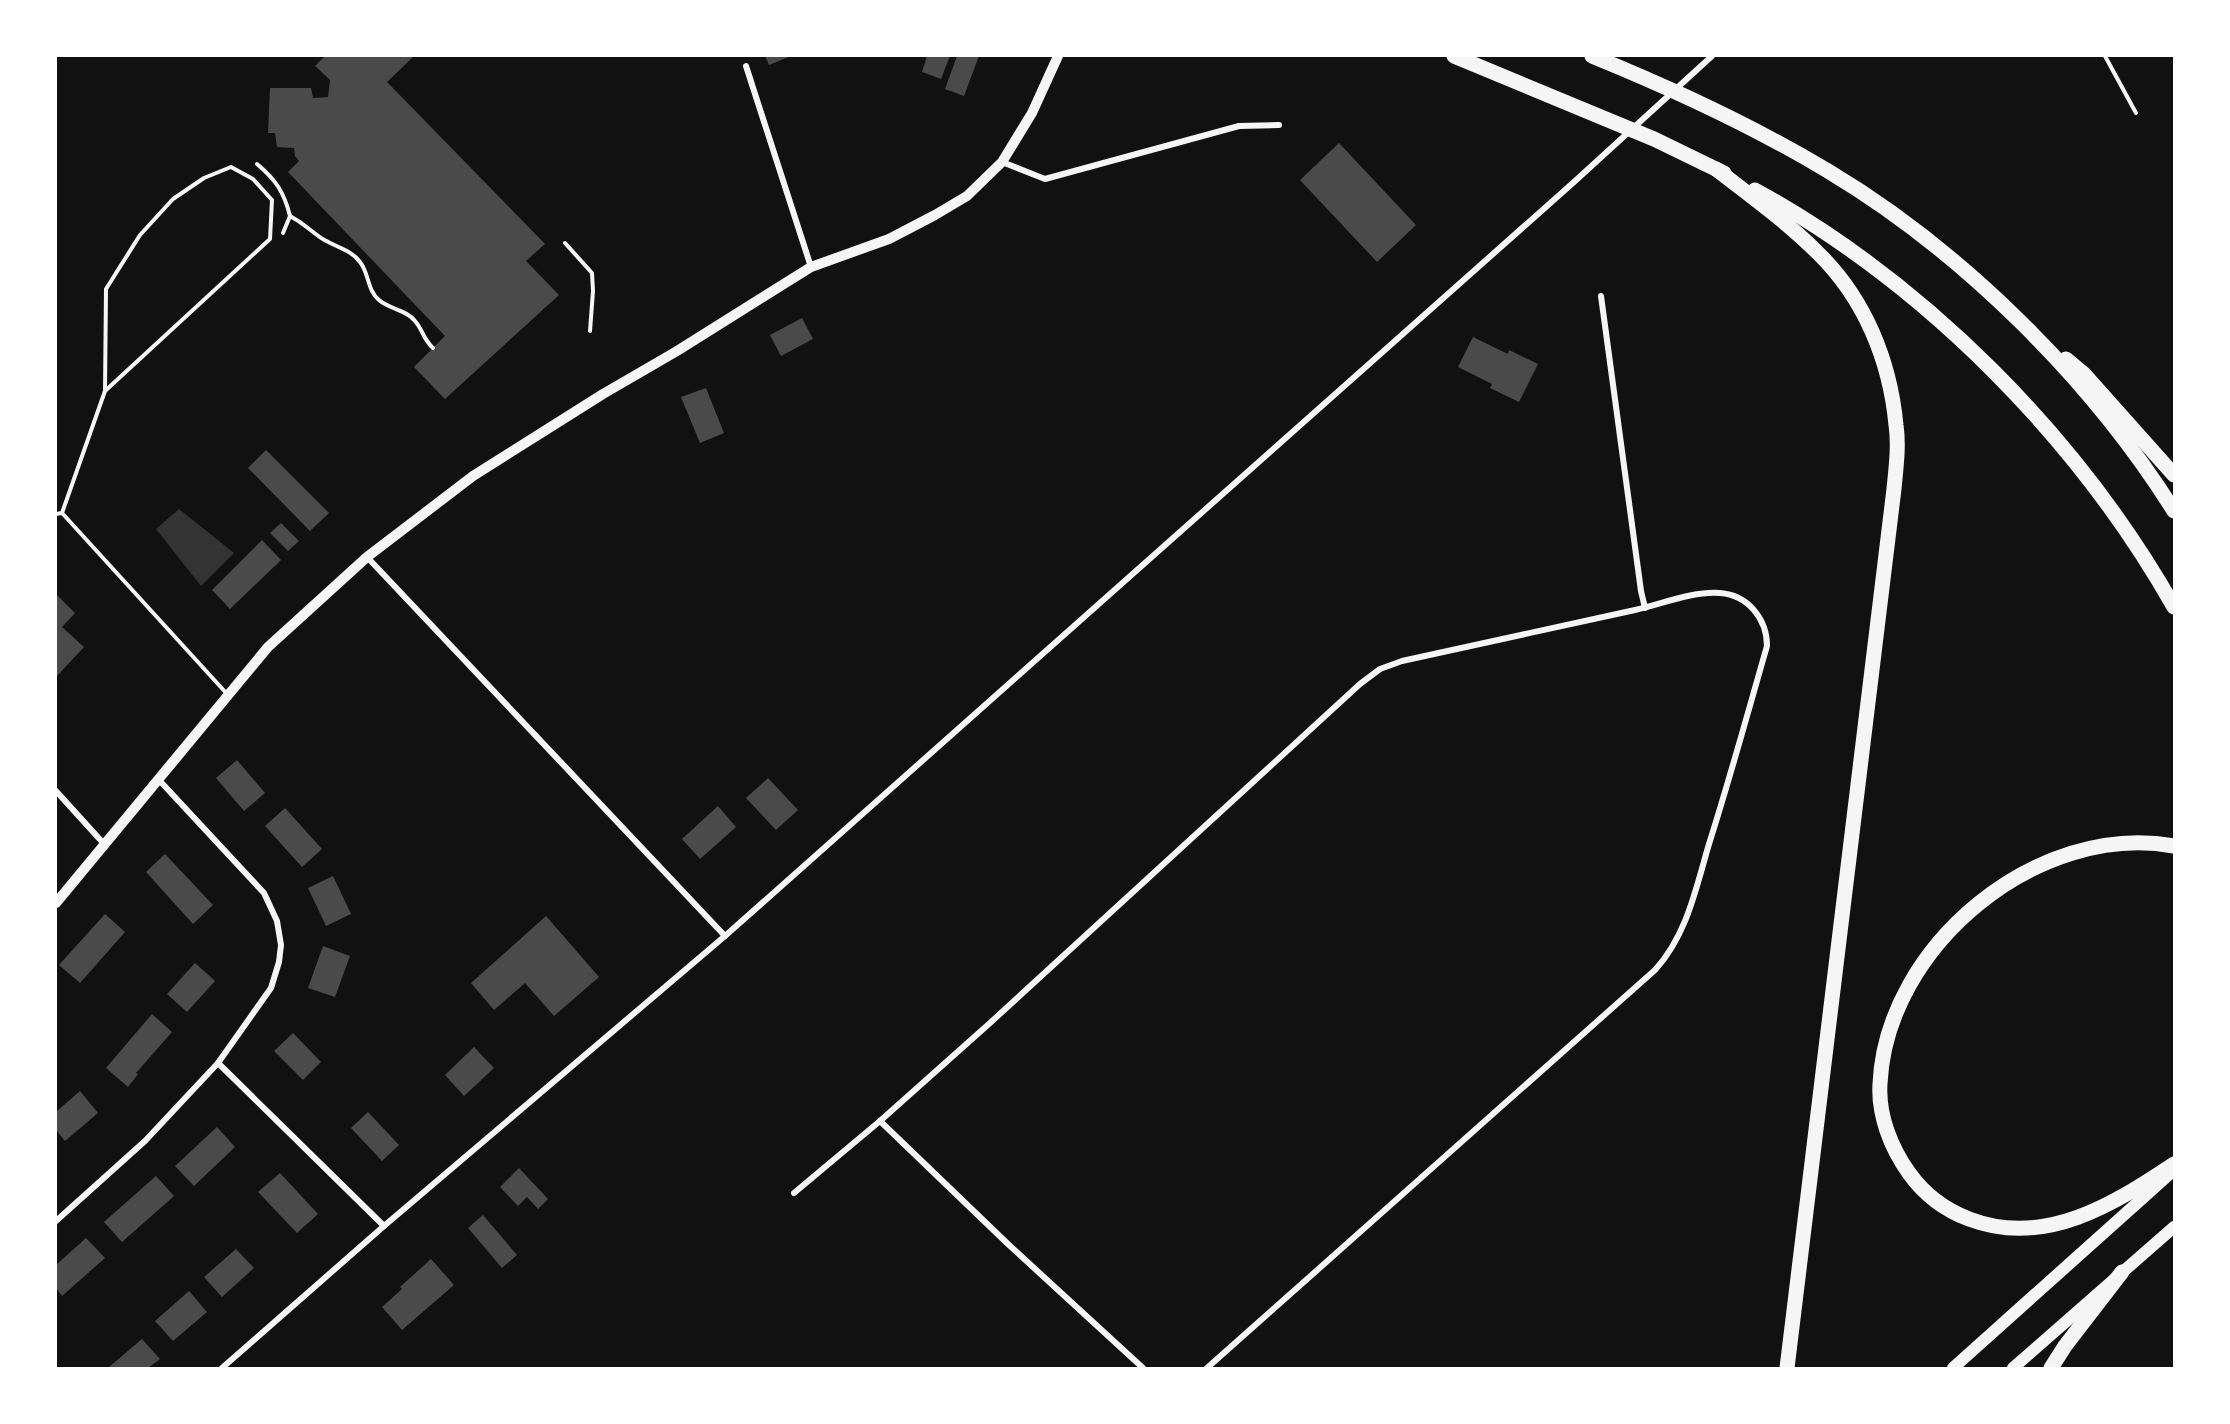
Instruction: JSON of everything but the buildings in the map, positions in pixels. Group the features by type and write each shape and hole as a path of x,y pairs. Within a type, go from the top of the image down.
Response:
{"highway":[{"path":"1454,56 1654,139 1716,169 1780,204 1892,282 1948,328 2046,428 2091,483 2135,543 2175,607"},
{"path":"1592,56 1694,100 1774,140 1876,202 1923,237 2085,375 2175,475"},
{"path":"1716,169 1782,220 1820,255 1843,282 1860,307 1874,335 1893,396 1897,427 1894,489 1787,1368"},
{"path":"2022,323 2094,402 2175,511"},
{"path":"2175,846 2142,842 2119,844 2066,855 2023,874 1983,900 1951,928 1936,946 1909,988 1892,1026 1881,1066 1880,1087 1881,1107 1887,1129 1904,1166 1927,1194 1944,1206 1978,1222 1996,1227 2034,1229 2070,1221 2112,1203 2175,1164"},
{"path":"2051,1368 2065,1346 2122,1272"}],"main road":[{"path":"1953,1368 2175,1170"},
{"path":"2013,1368 2175,1227"}],"street":[{"path":"56,903 268,647 367,556 473,476 811,267 889,239 967,196 1002,162 1032,113 1058,56"},
{"path":"222,1368 384,1226 725,936 1574,182 1712,56"},
{"path":"746,66 811,267"},
{"path":"1002,162 1045,179 1239,126 1279,125"},
{"path":"1601,296 1645,608"},
{"path":"367,556 725,936"},
{"path":"794,1193 880,1121 1375,672 1402,661 1701,594 1732,595 1752,607 1759,615 1767,635 1767,646 1728,785 1685,921 1673,947 1646,978 1207,1368"},
{"path":"56,1221 145,1141 218,1064 271,988 279,962 281,945 277,921 264,893 159,780"},
{"path":"56,791 105,845"},
{"path":"218,1064 384,1226"},
{"path":"880,1121 1000,1237 1143,1368"}],"lane":[{"path":"2105,56 2136,113"},
{"path":"62,513 105,391 106,289 140,235 173,199 204,178 231,167 253,179 272,200 270,239 105,391"},
{"path":"565,243 592,273 590,331"},
{"path":"56,514 62,513"},
{"path":"62,513 228,696"}],"path":[{"path":"281,238 290,216 306,225 316,235 349,252 361,263 371,290 378,299 415,320 424,340 433,348"}],"shaded area":[{"path":"179,509 234,553 201,586 156,529"}]}
